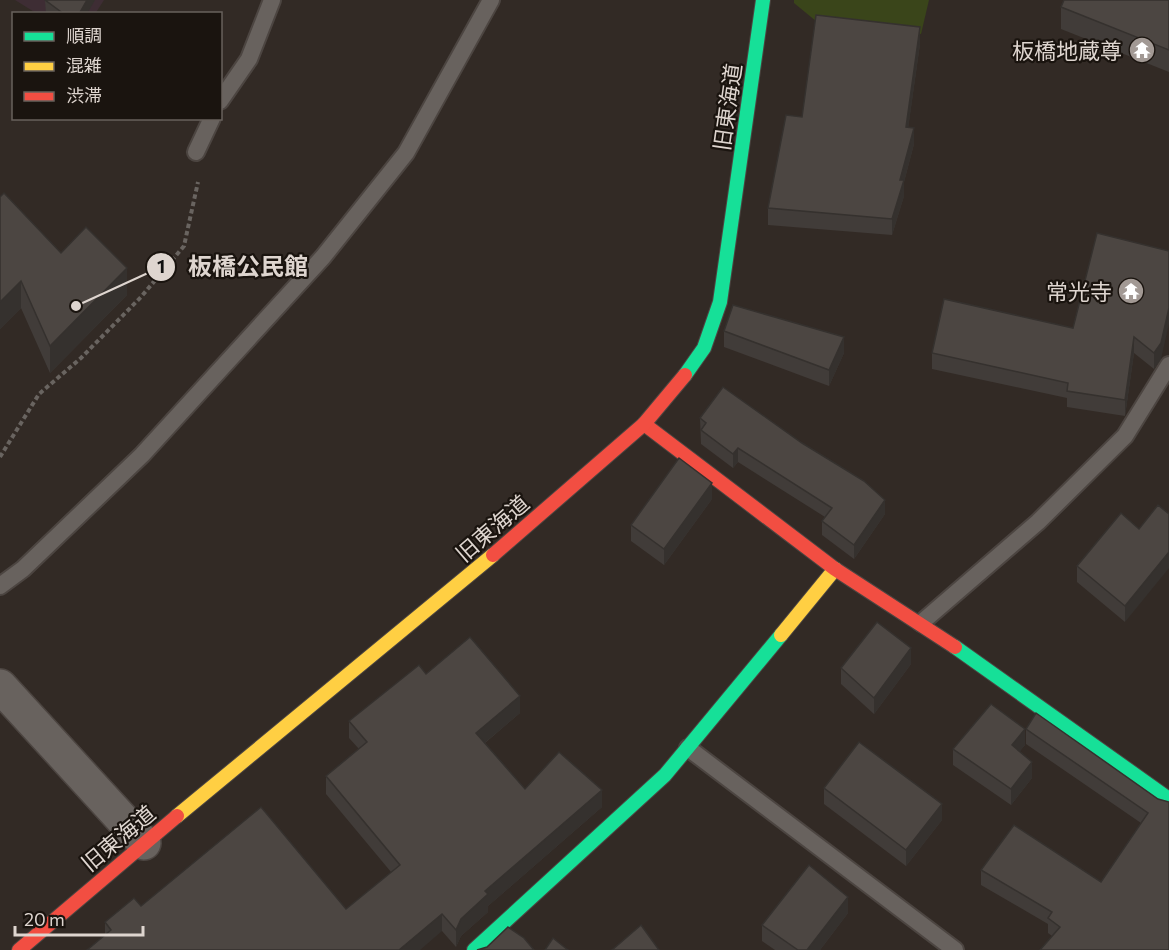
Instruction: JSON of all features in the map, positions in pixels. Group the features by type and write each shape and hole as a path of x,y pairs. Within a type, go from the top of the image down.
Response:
{"street":[{"name":"旧東海道","path":"19,950 144,843 455,587 644,424 684,376 704,348 720,302 764,0"},
{"path":"644,424 835,569 921,623 1169,799"},
{"path":"474,950 664,775 835,569"},
{"path":"0,686 144,843"}],"lane":[{"path":"222,98 249,59 272,0"},
{"path":"0,586 23,569 142,455 322,257 406,153 491,0"},
{"path":"196,152 211,120"},
{"path":"921,623 1038,522 1125,436 1169,365"},
{"path":"688,748 955,950"}],"path":[{"path":"0,457 39,394 81,358 141,297 184,246 198,190 196,152"}],"shaded area":[{"path":"15,0 104,0 96,12 34,12"}],"green space":[{"path":"794,0 929,0 921,34 822,26 794,3"}],"building":[{"path":"45,0 87,0 80,12 61,12"},
{"path":"1064,0 1169,0 1169,50 1061,7"},
{"path":"816,15 920,27 906,127 914,128 900,180 904,180 892,219 768,208 786,115 802,117"},
{"path":"4,193 61,253 86,227 127,268 50,346 21,281 0,302 0,197"},
{"path":"1097,233 1169,251 1169,308 1161,343 1154,353 1134,337 1125,400 1067,391 1068,383 932,353 944,299 1073,328"},
{"path":"733,305 844,337 829,370 724,331"},
{"path":"723,387 802,443 864,481 885,500 854,545 822,521 832,508 738,448 733,454 701,430 706,423 700,418"},
{"path":"679,458 712,483 664,549 631,525"},
{"path":"1158,505 1169,514 1169,552 1125,606 1077,566 1121,513 1139,529"},
{"path":"877,622 911,648 874,698 841,668"},
{"path":"470,637 520,696 476,733 525,789 559,752 602,790 485,891 488,894 461,919 456,930 442,914 399,950 87,950 111,930 105,922 134,898 141,906 261,807 346,909 400,865 326,776 367,742 349,721 419,665 426,674"},
{"path":"991,704 1025,729 1012,745 1032,762 1011,789 953,749"},
{"path":"1036,713 1158,799 1169,802 1169,950 1040,950 1060,927 1048,918 1052,912 981,870 1014,825 1101,882 1148,813 1026,729"},
{"path":"859,742 942,804 906,850 824,788"},
{"path":"809,865 848,897 807,950 798,950 762,925"},
{"path":"641,925 659,950 612,950"},
{"path":"508,927 524,938 534,950 477,950 487,947"},
{"path":"553,938 568,950 545,950"}],"traffic: fast":[{"path":"685,375 704,348 720,302 763,0"},
{"path":"474,950 665,775 781,635"},
{"path":"955,647 1169,799"}],"traffic: slow":[{"path":"177,816 493,555"},
{"path":"781,635 835,569"}],"traffic: jam":[{"path":"493,555 644,424 685,375"},
{"path":"644,424 835,569 955,647"},
{"path":"19,950 177,816"}],"place":[{"name":"板橋地蔵尊","path":"1142,50"},
{"name":"常光寺","path":"1131,291"},
{"name":"板橋公民館","path":"76,306"}]}
